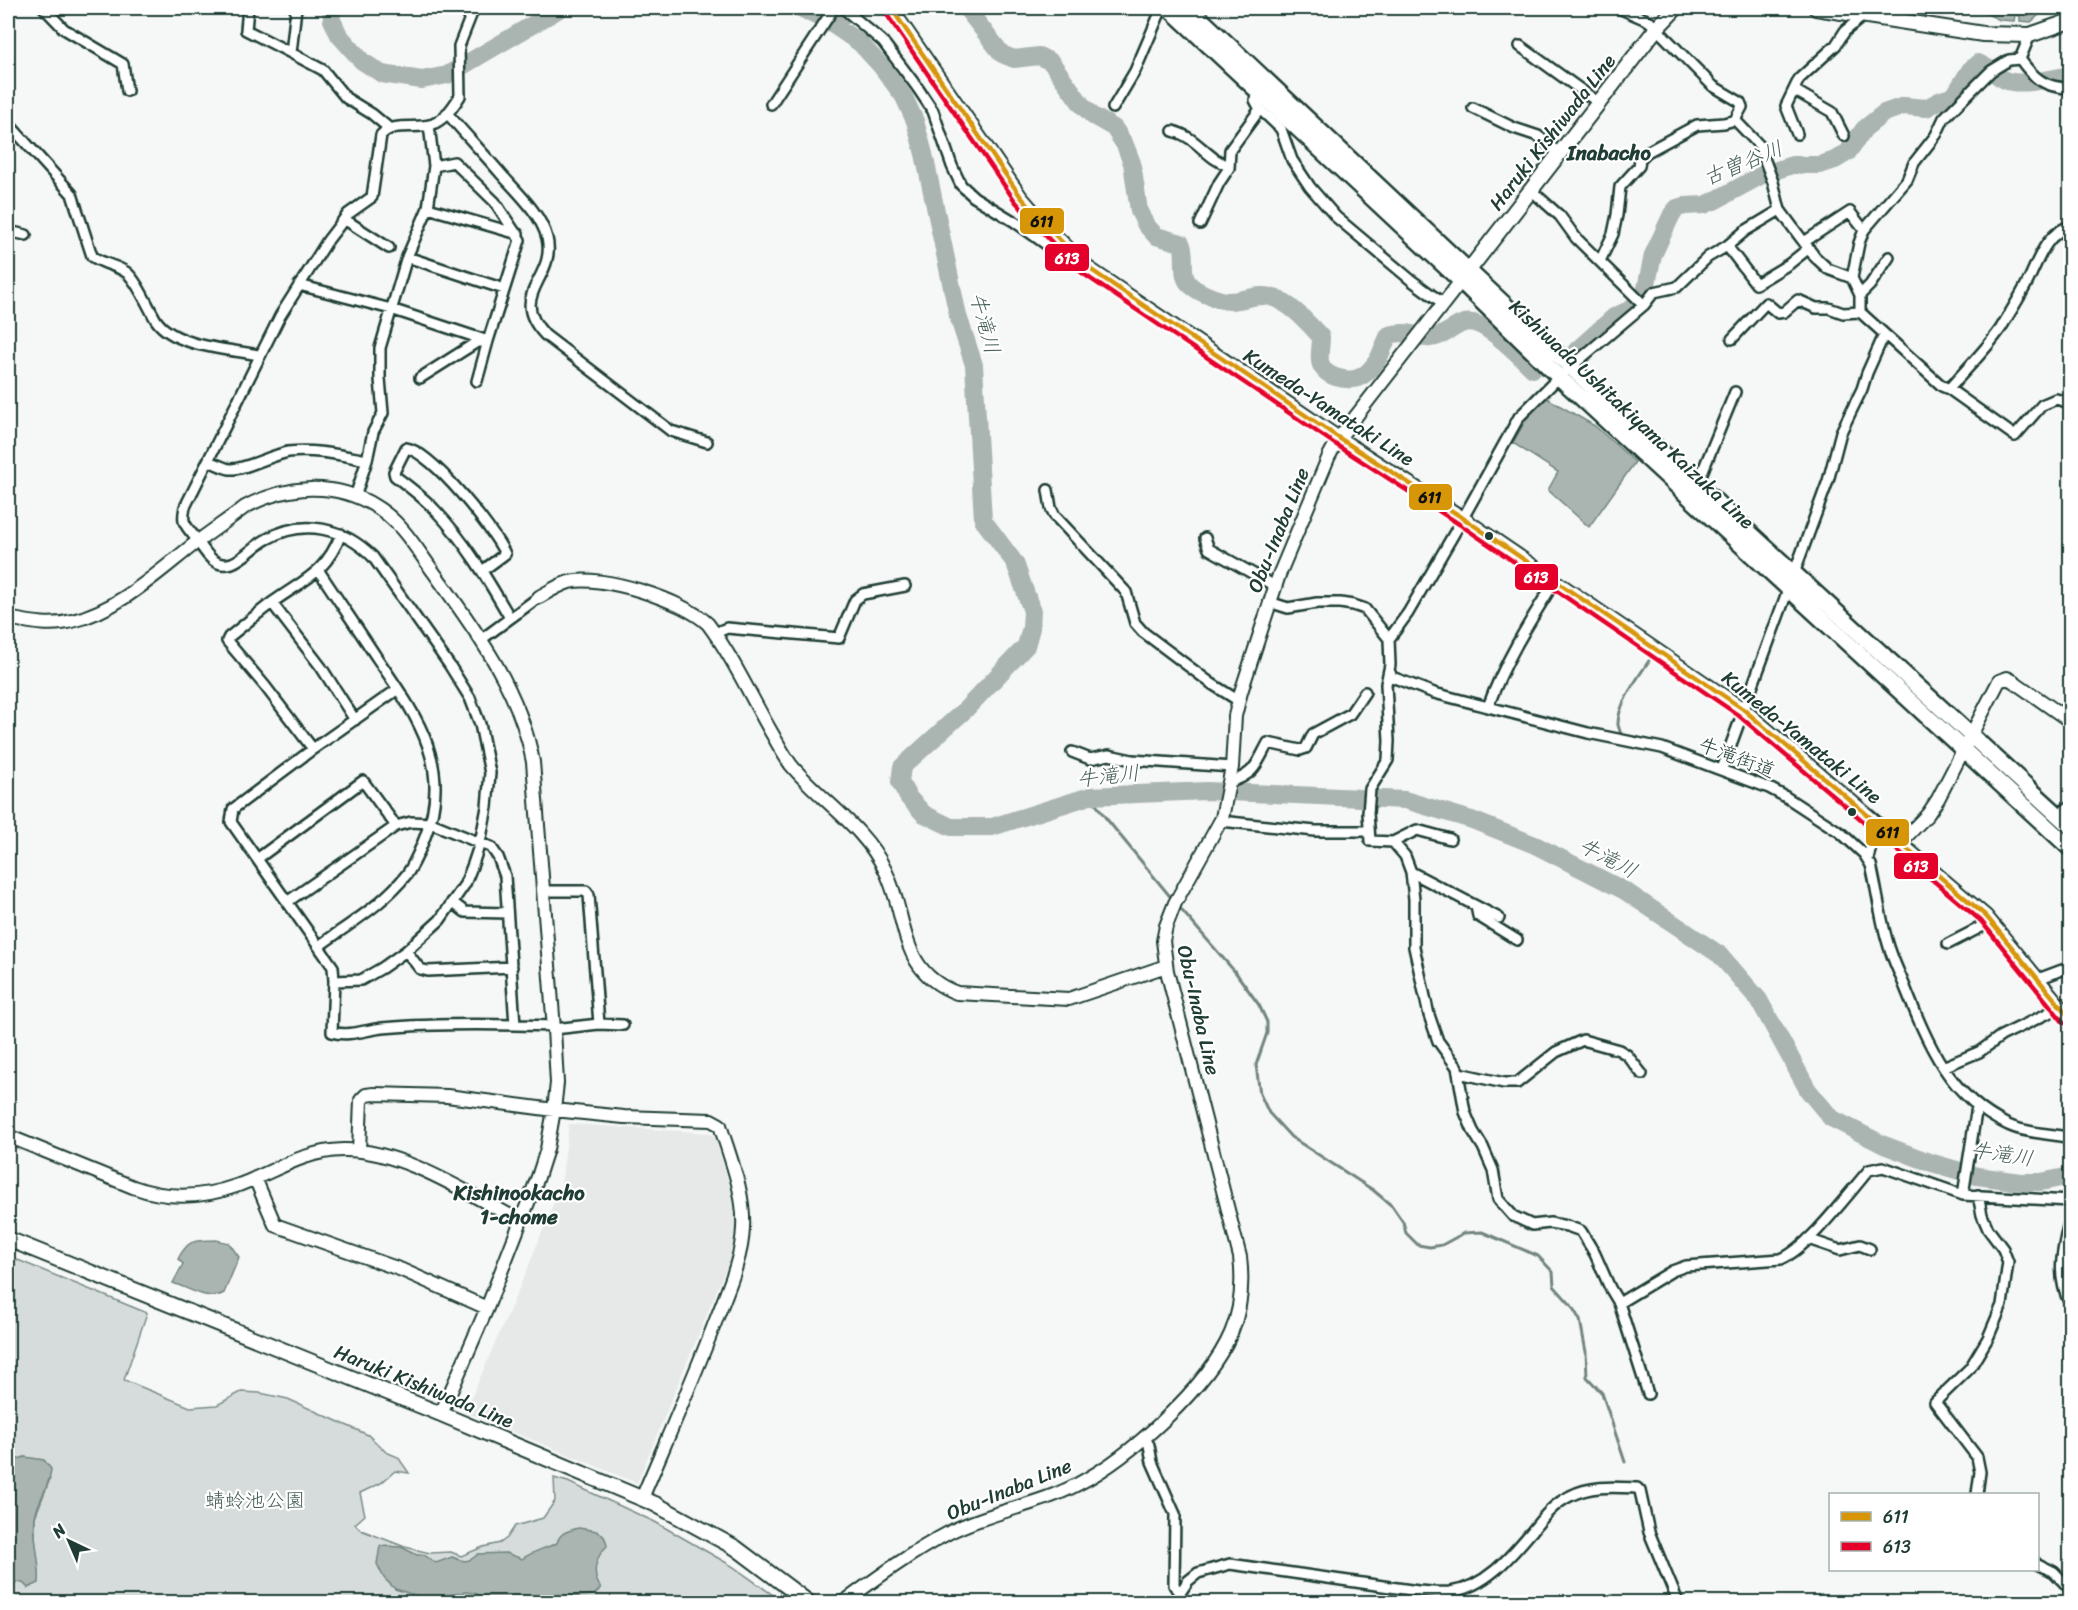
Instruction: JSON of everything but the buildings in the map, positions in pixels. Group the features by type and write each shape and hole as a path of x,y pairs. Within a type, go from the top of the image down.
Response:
{"main road":[{"name":"Kishiwada Ushitakiyama Kaizuka Line","path":"1169,8 1465,276 1571,366 1697,485 1791,581"},
{"name":"Kishiwada Ushitakiyama Kaizuka Line","path":"1189,8 1465,276 1559,377 1791,581 1967,741 2070,848"},
{"name":"Haruki Kishiwada Line","path":"1465,276 1656,29 1676,8"},
{"path":"1816,8 1983,34 2030,35 2070,21"},
{"name":"Kishiwada Ushitakiyama Kaizuka Line","path":"1967,741 2065,811 2070,826"},
{"name":"Haruki Kishiwada Line","path":"8,1239 642,1498 736,1548 808,1602"}],"street":[{"path":"44,8 64,29 123,64 127,91"},
{"path":"248,8 246,30 323,70 346,98 372,114 390,129"},
{"path":"291,53 296,8"},
{"path":"334,981 361,980 406,951 440,920 465,884 480,843 487,807 490,773 480,724 470,698 450,666 373,557 359,543 341,534 316,527 293,529 267,539 232,563 219,564 208,558 184,524 183,517 185,507 280,316 327,240 344,219 372,196 381,135 390,129 429,125 440,120 460,96 459,46 474,8"},
{"name":"Kumeda-Yamataki Line","path":"891,8 1021,197 1087,267 1463,518 1743,709 1991,922 2070,1018"},
{"path":"1113,108 1135,71 1162,8"},
{"path":"1619,8 1649,21 1713,86 1740,102 1742,107 1735,120"},
{"path":"771,104 815,37 840,9 883,42 900,62 933,111 961,185 974,197 1071,262 1087,267"},
{"path":"1797,134 1786,106 1799,79 1836,45 1845,31 1863,16"},
{"path":"2020,59 2030,35"},
{"path":"1520,46 1599,103"},
{"path":"2020,59 2028,71 2041,81 2054,88 2070,88"},
{"path":"2020,59 2009,60 1991,70 1944,118 1936,135 1914,163 1907,180 1864,230 1852,278 1860,295 1860,312 1942,386 1949,388 2015,436 2042,405 2056,399 2070,403"},
{"path":"1257,90 1254,100 1281,129 1292,160 1310,188 1336,217 1411,280 1444,304"},
{"path":"1794,90 1832,112 1844,136"},
{"path":"1473,108 1514,128 1538,136 1560,154"},
{"path":"1200,224 1229,166 1230,150 1260,109"},
{"path":"447,113 524,200 544,228 549,255 529,301 530,314 535,324 545,335 665,428 707,442"},
{"path":"1735,120 1759,145 1773,182 1780,210 1806,245 1828,269 1852,278"},
{"path":"1600,261 1613,234 1620,187 1639,166 1640,159 1647,152 1697,125 1735,120"},
{"path":"8,123 72,194 92,256 126,272 157,322 165,330 175,337 197,343 260,355"},
{"path":"355,496 373,432 383,413 380,348 407,257 428,208 434,166 429,125"},
{"path":"1173,131 1186,135 1213,159 1229,166"},
{"path":"434,166 454,162 495,202 520,240 477,381"},
{"path":"1532,191 1560,216 1576,238 1644,305"},
{"path":"428,208 518,234"},
{"path":"1450,838 1417,830 1393,842 1370,841 1368,813 1370,789 1388,760 1386,684 1389,670 1389,639 1408,613 1519,417 1571,366 1644,305 1654,292 1677,287 1708,256 1780,210"},
{"path":"1726,246 1756,284 1789,264 1806,245 1850,212 1864,230"},
{"path":"344,219 389,248"},
{"path":"1949,388 1999,330 2029,280 2039,255 2047,243 2061,229 2070,226"},
{"path":"1036,237 1048,228"},
{"path":"8,231 26,235"},
{"path":"407,257 504,289"},
{"path":"1860,295 1870,285 1889,257"},
{"name":"Obu-Inaba Line","path":"844,1602 895,1564 932,1542 977,1520 1055,1495 1077,1485 1109,1465 1144,1437 1191,1393 1226,1345 1237,1316 1242,1291 1240,1257 1166,966 1163,941 1166,926 1175,903 1222,820 1230,782 1233,733 1239,701 1269,602 1306,510 1340,438 1465,276"},
{"path":"299,285 391,309 489,341"},
{"path":"1732,339 1767,303 1778,313 1784,312 1798,300 1816,308 1829,308 1843,313 1860,312"},
{"path":"1722,770 1828,481 1841,432 1884,335"},
{"path":"420,378 477,342 489,341"},
{"path":"1697,485 1735,392"},
{"path":"482,571 505,554 499,542 464,496 412,448 406,448 394,472 395,476 434,509 482,571 510,618"},
{"path":"208,461 230,469 240,468 268,457 299,451 327,452 366,460"},
{"path":"8,618 42,624 59,623 72,621 106,608 245,507 269,495 290,489 329,489 355,496 375,506 397,524 482,639 518,707 530,746 536,792 557,1083 547,1149 487,1308 441,1414"},
{"path":"1048,490 1055,516 1126,592 1135,623 1143,632 1212,684 1239,701"},
{"path":"313,748 228,641 229,637 272,603 319,571 334,552 341,534"},
{"path":"1204,538 1209,549 1275,586"},
{"path":"319,571 416,716 432,755 436,781 431,823 416,859 406,875 383,899 319,946"},
{"path":"1488,707 1518,642 1555,581"},
{"path":"482,639 539,597 568,582 600,582 675,602 697,614 715,633 791,764 874,851 885,869 895,894 908,945 916,964 941,987 957,993 1069,999 1166,966"},
{"path":"715,633 727,628 839,638 855,600 863,594 905,586"},
{"path":"1269,602 1288,608 1317,603 1353,605 1365,609 1389,639"},
{"path":"272,603 321,667 356,720"},
{"name":"牛滝街道","path":"1389,670 1392,676 1434,693 1588,733 1662,748 1786,796 1841,832 1868,859 1887,941 1924,1035 1957,1087 1977,1106 2003,1122 2021,1130 2070,1138"},
{"path":"1900,843 1928,814 1999,681 2007,678 2070,721"},
{"path":"398,689 313,748 233,809 231,822 333,967 332,1032 339,1035 382,1028 623,1025"},
{"path":"1230,782 1245,777 1254,769 1268,743 1300,750 1306,748 1313,734 1350,714 1365,692"},
{"path":"1072,752 1090,759 1109,755 1132,760 1232,767"},
{"path":"257,859 363,782 396,826"},
{"path":"1222,820 1315,831 1369,831"},
{"path":"287,902 396,826 411,822 431,823 491,848 498,857 505,876 515,1025"},
{"path":"1868,859 1876,822"},
{"path":"1393,842 1405,856 1411,872 1414,899 1414,947 1422,990 1438,1041 1457,1067 1465,1112 1493,1170 1498,1199 1513,1216 1532,1225 1550,1223 1581,1231 1619,1303 1648,1394"},
{"path":"1411,872 1499,918"},
{"path":"543,891 586,891 589,895 599,1024"},
{"path":"452,902 465,912 507,913"},
{"path":"1476,906 1478,915 1517,940"},
{"path":"1948,944 1991,922"},
{"path":"406,951 420,969 428,971 512,967"},
{"path":"2038,979 2070,967"},
{"path":"1944,1068 1980,1052 2001,1036 2061,1007"},
{"path":"1459,1073 1504,1083 1517,1083 1556,1052 1582,1040 1619,1050 1627,1055 1642,1074"},
{"path":"359,1151 361,1100 366,1095 447,1096 624,1117 711,1120 720,1125 739,1189 743,1228 734,1270 698,1367 642,1498"},
{"path":"1963,1195 1977,1106"},
{"path":"8,1136 151,1194 166,1196 202,1194 235,1186 306,1155 343,1150 359,1151 388,1156 427,1173 520,1221"},
{"path":"1619,1303 1672,1271 1707,1263 1781,1259 1791,1255 1869,1170 1874,1168 1883,1167 1963,1195 2070,1201"},
{"path":"255,1178 275,1225 402,1270 487,1308"},
{"path":"1977,1493 1980,1472 1977,1457 1935,1402 1970,1368 1988,1338 2002,1305 2008,1262 2003,1249 1988,1229 1982,1215 1978,1195"},
{"path":"2070,1218 2060,1265 2061,1280 2070,1304"},
{"path":"1808,1239 1840,1250 1860,1245 1870,1250"},
{"path":"1144,1437 1174,1514 1174,1585 1177,1598"},
{"path":"1177,1598 1198,1573 1230,1564 1396,1588 1452,1592 1466,1588 1487,1577 1516,1550 1550,1509 1570,1496 1599,1487 1637,1488 1640,1491 1649,1532 1678,1602"},
{"path":"2039,1565 2054,1572 2070,1589"}],"shaded area":[{"path":"1974,8 2047,8 2031,22 2020,21 2020,16 2015,15 2014,21 2000,20"},
{"path":"1545,397 1595,426 1635,462 1589,527 1548,490 1558,472 1513,443 1528,416"},
{"path":"569,1124 709,1133 715,1137 733,1197 736,1226 731,1256 637,1483 465,1412 525,1275 561,1185"},
{"path":"216,1240 229,1243 239,1257 224,1293 205,1295 173,1283 183,1264 178,1259 189,1244"},
{"path":"25,1457 44,1460 51,1469 35,1517 39,1583 28,1588 23,1583 17,1582 8,1591 8,1462"},
{"path":"578,1528 597,1531 606,1540 607,1546 597,1561 595,1572 601,1588 594,1595 569,1597 549,1602 490,1602 475,1593 465,1592 427,1599 395,1589 384,1578 377,1564 380,1546 401,1547 417,1555 424,1555 436,1563 452,1557 463,1561 469,1560 478,1554 506,1553 522,1559 557,1543 562,1534"}],"green space":[{"name":"蜻蛉池公園","path":"8,1256 147,1313 124,1380 190,1407 217,1405 241,1392 260,1393 288,1399 368,1435 386,1452 398,1457 409,1473 395,1471 381,1483 360,1493 365,1515 355,1524 361,1530 405,1547 430,1553 451,1552 461,1556 500,1543 507,1538 515,1526 543,1518 555,1501 554,1478 568,1482 655,1522 732,1566 783,1602 8,1602 8,1591 17,1582 23,1583 39,1576 35,1517 50,1479 25,1457 8,1462"}],"waterway":[{"name":"牛滝川","path":"331,8 332,20 339,35 362,61 382,74 422,80 447,75 561,8"},
{"name":"牛滝川","path":"800,8 832,24 860,43 904,97 915,121 958,316 974,365 983,520 1015,563 1032,611 1031,628 1026,646 966,709 902,767 900,782 908,797 924,814 951,827 992,827 1090,796 1207,791 1405,800 1472,820 1535,845 1625,891 1720,955 1759,1000 1808,1090 1831,1118 1884,1145 1929,1162 1977,1176 2021,1182 2041,1182 2070,1176"},
{"name":"古曽谷川","path":"832,24 856,8"},
{"name":"古曽谷川","path":"966,8 1002,54 1014,59 1039,56 1051,62 1082,105 1093,116 1114,128 1125,145 1132,163 1139,211 1146,225 1156,236 1181,243 1184,252 1184,270 1189,283 1199,291 1225,301 1266,296 1285,303 1321,337 1322,367 1330,375 1343,379 1355,379 1362,376 1379,358 1389,335 1406,333 1426,338 1435,337 1464,323 1472,323 1491,331 1533,369"},
{"name":"古曽谷川","path":"1576,351 1614,317 1629,310 1645,293 1653,255 1677,208 1704,205 1762,175 1792,165 1820,165 1835,160 1848,152 1864,129 1884,113 1904,106 1926,108 1954,96 1970,70 1978,63 2011,82 2037,81 2070,75"},
{"path":"1623,738 1618,725 1622,707 1654,653"},
{"path":"1090,796 1173,900"},
{"path":"1177,905 1236,973 1259,1005 1267,1022 1267,1033 1256,1065 1260,1094 1269,1113 1291,1137 1373,1190 1392,1206 1403,1222 1406,1233 1418,1245 1430,1247 1442,1245 1464,1233 1482,1232 1538,1256 1553,1272 1554,1286 1571,1305 1580,1320 1586,1352 1587,1377 1602,1393 1625,1462"}],"transit line":[{"name":"611","path":"891,8 1021,197 1087,267 1339,438 1463,518 1743,709 1986,916 2070,1018"},
{"name":"613","path":"885,12 1015,201 1082,273 1335,444 1459,524 1738,715 1981,921 2064,1023"}],"district":[{"name":"Inabacho","path":"1609,153"},
{"name":"Kishinookacho 1-chome","path":"519,1205"}]}
